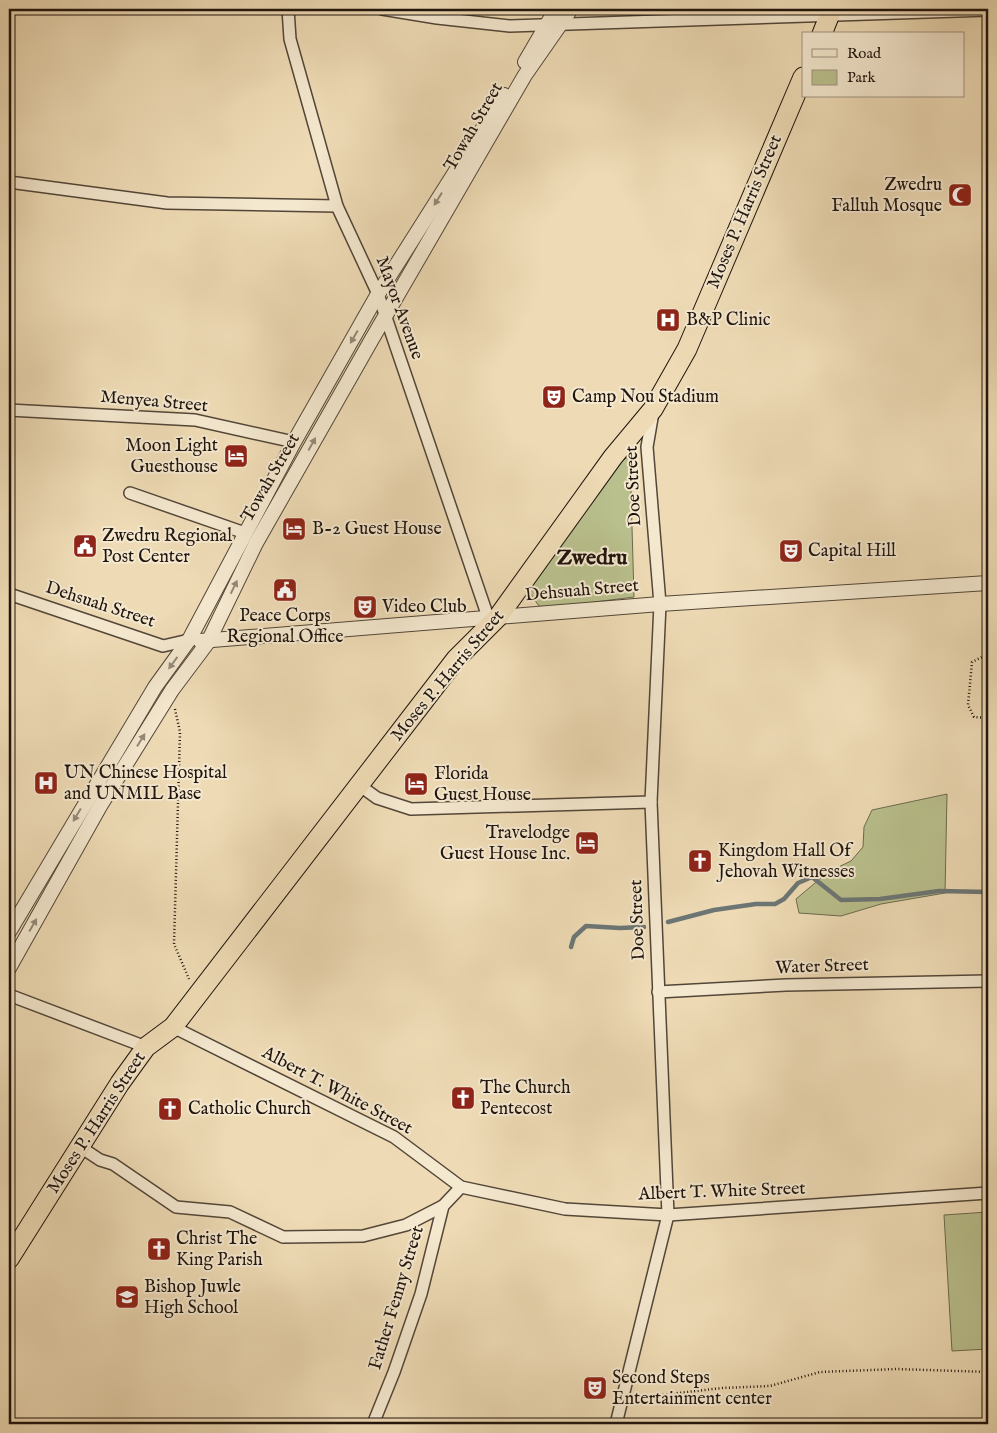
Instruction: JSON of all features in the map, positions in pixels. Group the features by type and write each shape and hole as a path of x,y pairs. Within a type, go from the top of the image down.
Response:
{"highway":[{"path":"823,32 831,11"},
{"name":"Moses P. Harris Street","path":"9,1259 106,1104 146,1047 173,1027 456,659 493,617 613,457 653,409 687,349 802,78"}],"street":[{"name":"Mayor Avenue","path":"288,9 290,39 337,206 378,294 493,617"},
{"path":"382,9 438,18 510,26 831,11 886,14 988,10"},
{"name":"Towah Street","path":"9,932 155,687 189,640 294,442 378,294 556,9"},
{"name":"Towah Street","path":"9,968 100,806 172,690 208,642 256,543 386,316 525,75 564,23 571,9"},
{"path":"9,182 167,203 337,206"},
{"name":"Doe Street","path":"616,1424 668,1215 652,802 660,604 647,447 653,409"},
{"name":"Menyea Street","path":"9,410 195,420 294,442"},
{"path":"130,493 245,533"},
{"name":"Dehsuah Street","path":"9,594 163,646 189,640 208,642 660,604 988,583"},
{"path":"359,785 377,798 411,808 652,802"},
{"name":"Water Street","path":"658,992 786,985 988,980"},
{"path":"9,995 146,1047"},
{"name":"Albert T. White Street","path":"173,1027 394,1137 461,1187 565,1209 668,1215 988,1193"},
{"path":"79,1146 100,1160 114,1164 176,1206 230,1212 283,1237 364,1236 406,1225 443,1206"},
{"name":"Father Fenny Street","path":"373,1424 394,1372 421,1294 443,1206 461,1187"}],"path":[{"path":"988,654 972,662 968,705 974,717 988,718"},
{"path":"172,690 180,732 174,944 196,995"},
{"path":"623,1400 722,1388 770,1386 820,1372 897,1369 988,1372"}],"green space":[{"path":"630,456 634,597 547,608 539,606 526,588 623,460"},
{"path":"947,794 945,893 881,904 841,916 799,913 796,899 828,872 851,861 863,847 864,827 872,810"},
{"path":"988,1212 988,1349 952,1351 944,1215"}],"waterway":[{"path":"668,922 714,910 756,904 775,904 784,899 798,883 812,877 841,900 880,899 939,891 988,892"},
{"path":"571,947 574,937 586,926 644,927"}],"place":[{"name":"Zwedru Falluh Mosque","path":"960,195"},
{"name":"B&P Clinic","path":"668,320"},
{"name":"Camp Nou Stadium","path":"554,397"},
{"name":"Moon Light Guesthouse","path":"236,456"},
{"name":"B-2 Guest House","path":"294,529"},
{"name":"Zwedru Regional Post Center","path":"85,546"},
{"name":"Capital Hill","path":"791,551"},
{"name":"Peace Corps Regional Office","path":"285,590"},
{"name":"Video Club","path":"365,607"},
{"name":"UN Chinese Hospital and UNMIL Base","path":"46,783"},
{"name":"Florida Guest House","path":"416,784"},
{"name":"Travelodge Guest House Inc.","path":"587,843"},
{"name":"Kingdom Hall Of Jehovah Witnesses","path":"700,861"},
{"name":"The Church Pentecost","path":"463,1098"},
{"name":"Catholic Church","path":"170,1109"},
{"name":"Christ The King Parish","path":"159,1249"},
{"name":"Bishop Juwle High School","path":"127,1297"},
{"name":"Second Steps Entertainment center","path":"595,1388"}],"district":[{"name":"Zwedru","path":"592,558"}]}
